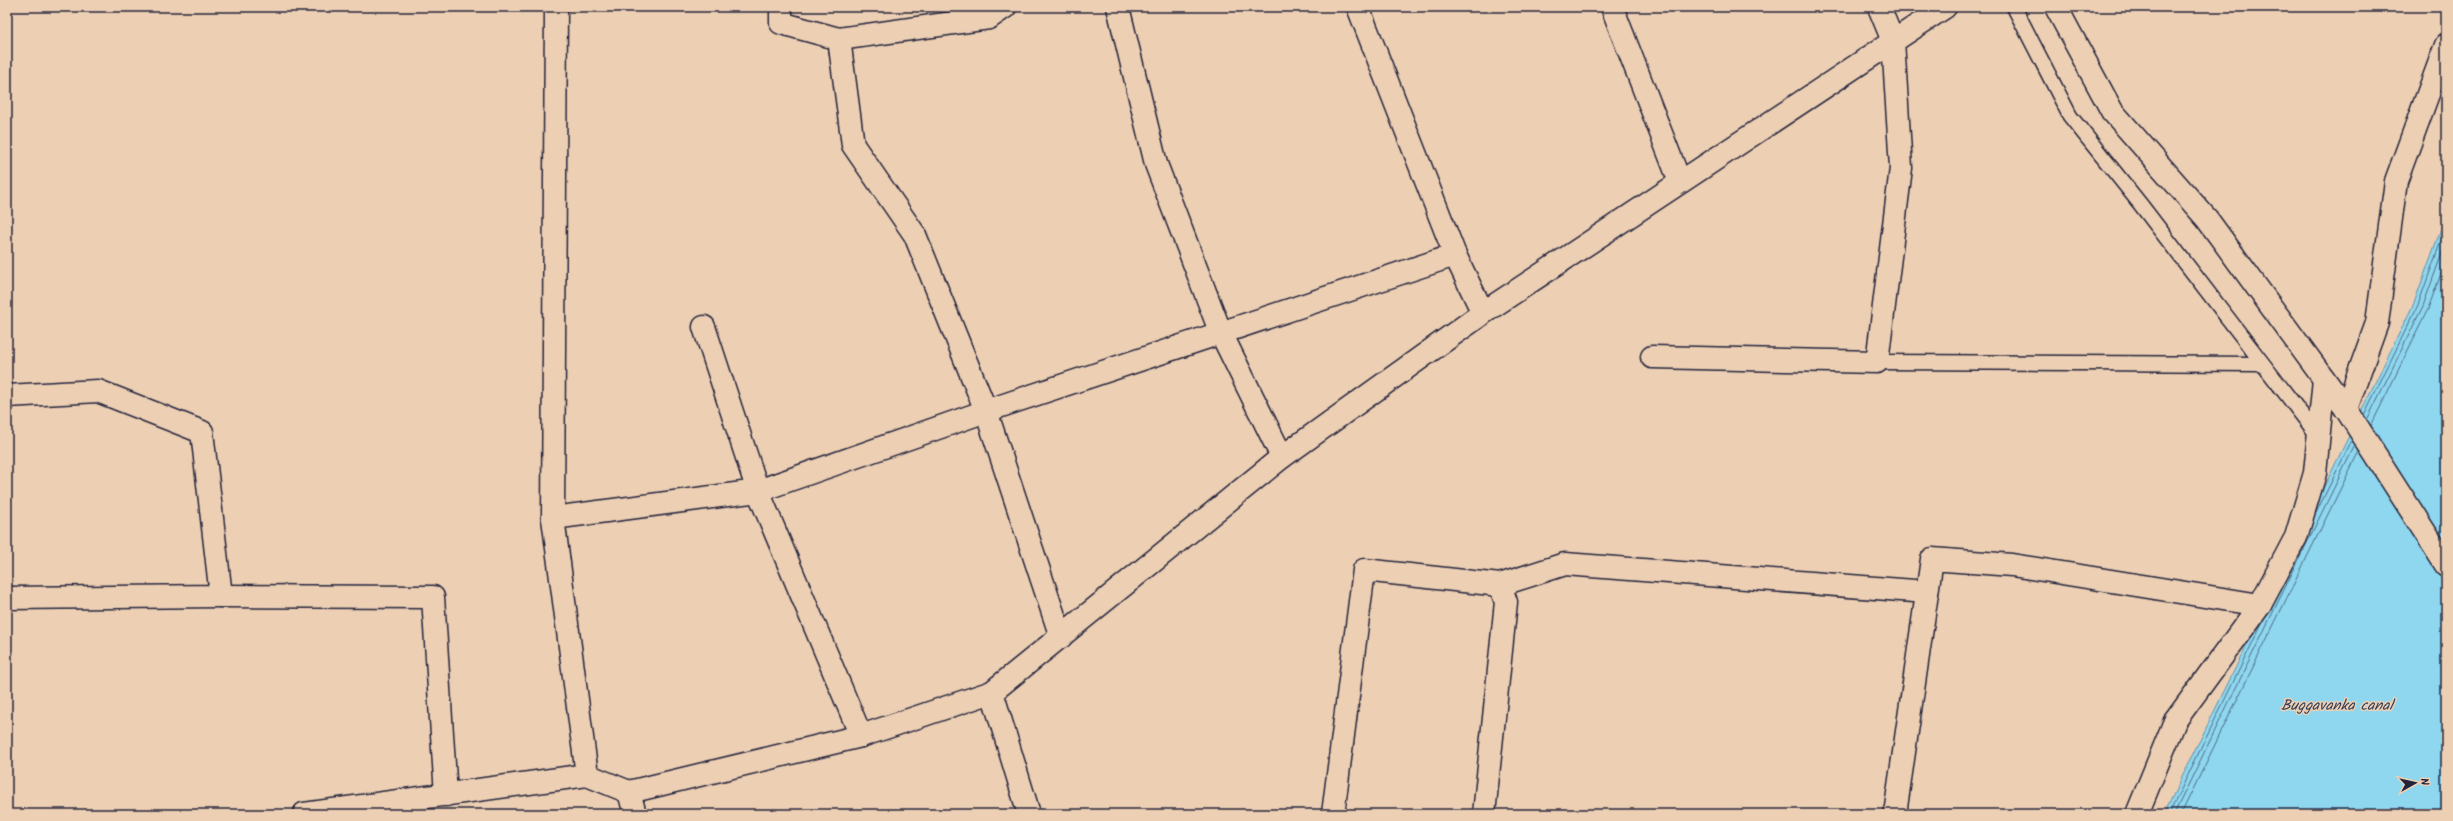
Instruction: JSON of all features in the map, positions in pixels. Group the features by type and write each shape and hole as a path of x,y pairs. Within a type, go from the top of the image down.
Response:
{"street":[{"path":"556,7 553,518 587,775"},
{"path":"782,7 781,23 838,39 989,18 1005,7"},
{"path":"1118,7 1156,164 1220,331 1282,457"},
{"path":"1358,7 1454,255 1483,313"},
{"path":"1612,7 1680,182"},
{"path":"1652,357 1877,362 1901,168 1893,41 1879,7"},
{"path":"304,814 587,775 629,792 861,736 992,692 1282,457 1483,313 1945,7"},
{"path":"2056,7 2112,111 2207,220 2324,379 2346,409 2446,565"},
{"path":"838,39 853,145 915,236 986,411 1061,637"},
{"path":"2346,409 2376,323 2396,181 2446,45"},
{"path":"553,518 758,492 986,411 1220,331 1454,255"},
{"path":"704,327 758,492 861,736"},
{"path":"2138,814 2175,721 2260,604 2296,537 2315,473 2324,379"},
{"path":"7,396 98,391 202,432 221,596"},
{"path":"1895,814 1932,559 2012,565 2260,604"},
{"path":"1332,814 1364,570 1500,585 1565,564 1927,592"},
{"path":"1484,814 1506,602 1500,585"},
{"path":"7,598 221,596 433,597 446,795"},
{"path":"992,692 1029,814"},
{"path":"629,792 635,814"}],"lane":[{"path":"2014,7 2070,116 2319,437"},
{"path":"1877,362 2261,364"}],"water":[{"name":"Buggavanka canal","path":"2446,215 2446,814 2164,814 2414,303"}]}
